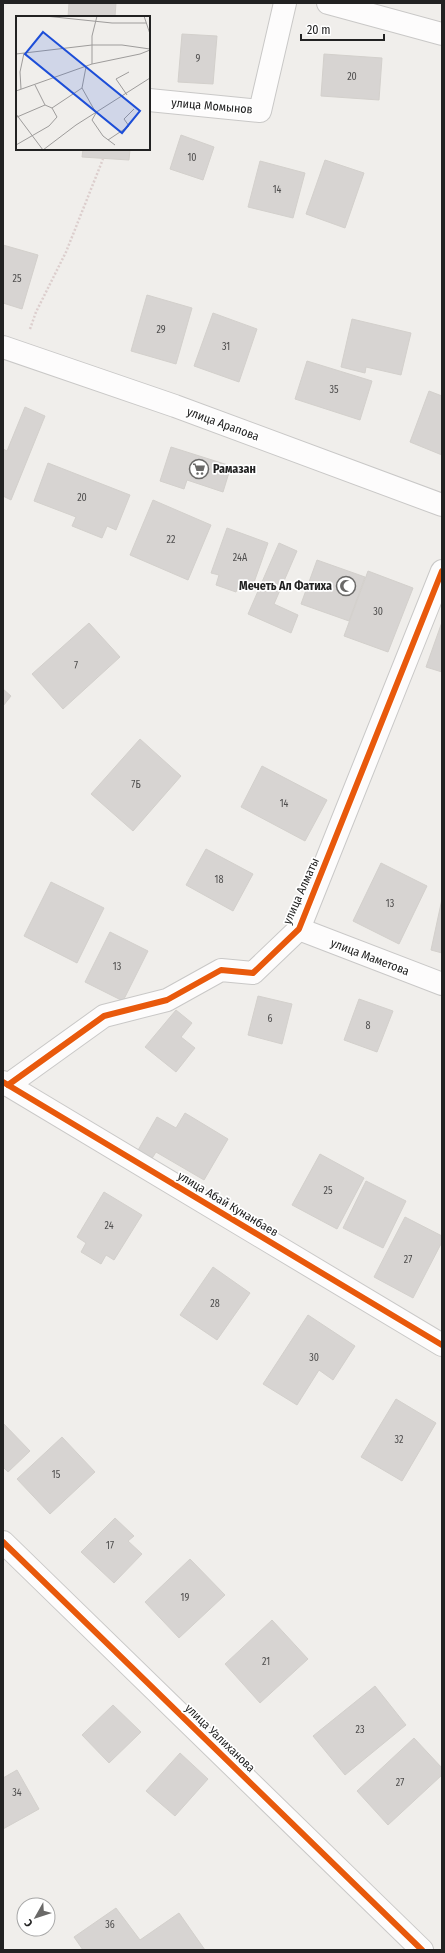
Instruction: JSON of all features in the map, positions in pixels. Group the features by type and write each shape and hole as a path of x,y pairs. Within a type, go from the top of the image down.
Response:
{"street":[{"name":"улица Момынов","path":"150,100 260,110 285,3"},
{"path":"328,3 442,34"},
{"name":"улица Арапова","path":"12,351 175,406 442,505"},
{"name":"улица Алматы","path":"5,1083 104,1016 167,1000 221,970 253,973 299,929 442,571"},
{"name":"улица Маметова","path":"299,929 442,984"},
{"name":"улица Абай Кунанбаев","path":"5,1083 442,1345"},
{"name":"улица Уалиханова","path":"3,1542 422,1950"}],"path":[{"path":"12,351 36,312 66,252 103,159"}],"building":[{"path":"69,3 116,3 115,16 68,16"},
{"path":"182,34 217,36 213,84 178,82"},
{"path":"324,54 382,58 379,100 321,96"},
{"path":"181,135 214,147 203,180 170,169"},
{"path":"83,150 130,150 129,160 82,157"},
{"path":"325,160 364,173 345,228 306,214"},
{"path":"260,161 305,173 293,218 248,207"},
{"path":"3,245 38,255 22,309 3,303"},
{"path":"147,295 192,308 176,364 131,351"},
{"path":"213,313 257,329 239,382 194,366"},
{"path":"352,319 411,333 401,375 366,367 365,373 341,367"},
{"path":"307,361 372,381 360,420 295,399"},
{"path":"429,391 442,396 442,455 410,442"},
{"path":"25,407 45,416 11,500 3,496 3,449 7,451"},
{"path":"171,447 231,466 223,492 187,480 184,489 160,481"},
{"path":"48,463 130,495 116,530 107,526 102,538 72,526 76,517 34,501"},
{"path":"153,500 211,525 188,580 130,555"},
{"path":"227,528 268,543 252,588 239,583 236,592 216,585 219,575 211,573"},
{"path":"279,543 297,551 274,604 298,615 291,633 248,614"},
{"path":"317,560 365,577 349,621 301,604"},
{"path":"368,571 413,588 388,652 344,636"},
{"path":"442,622 442,672 426,667"},
{"path":"89,623 120,657 63,709 32,674"},
{"path":"3,689 11,696 3,706"},
{"path":"140,739 181,776 133,831 91,794"},
{"path":"262,766 327,800 305,841 241,807"},
{"path":"206,849 253,874 233,911 186,885"},
{"path":"381,863 427,886 399,944 353,921"},
{"path":"51,882 104,908 77,963 24,936"},
{"path":"442,899 442,953 431,950"},
{"path":"110,932 148,951 123,1001 85,982"},
{"path":"258,996 292,1004 282,1044 248,1035"},
{"path":"359,999 393,1011 377,1052 344,1040"},
{"path":"176,1010 192,1023 181,1037 195,1048 176,1072 145,1047"},
{"path":"185,1113 228,1139 204,1180 156,1152 151,1160 137,1152 157,1117 176,1128"},
{"path":"320,1154 364,1178 337,1229 292,1205"},
{"path":"366,1181 406,1201 383,1248 343,1228"},
{"path":"104,1192 142,1215 114,1260 106,1255 101,1264 81,1252 86,1243 77,1237"},
{"path":"405,1217 442,1236 442,1242 413,1298 374,1277"},
{"path":"213,1267 250,1293 217,1340 180,1315"},
{"path":"308,1315 355,1346 333,1380 319,1370 297,1405 263,1384"},
{"path":"396,1399 436,1423 402,1481 361,1457"},
{"path":"3,1423 30,1451 8,1472 3,1467"},
{"path":"62,1437 95,1472 50,1514 17,1479"},
{"path":"115,1518 134,1536 128,1541 142,1554 114,1583 81,1552"},
{"path":"190,1559 225,1595 179,1638 145,1602"},
{"path":"272,1620 308,1659 260,1703 225,1664"},
{"path":"375,1686 406,1725 345,1775 313,1736"},
{"path":"113,1705 141,1732 109,1763 82,1735"},
{"path":"414,1738 442,1768 442,1775 388,1825 357,1791"},
{"path":"180,1753 208,1779 175,1816 146,1791"},
{"path":"17,1770 39,1809 3,1829 3,1778"},
{"path":"116,1908 140,1940 179,1913 205,1950 83,1950 74,1937"}],"cycle path":[{"path":"8,1085 104,1016 167,1000 221,970 253,973 299,929 442,571"},
{"path":"3,1082 442,1345"},
{"path":"3,1542 422,1950"}],"place":[{"name":"Рамазан","path":"199,469"},
{"name":"Мечеть Ал Фатиха","path":"346,586"}]}
